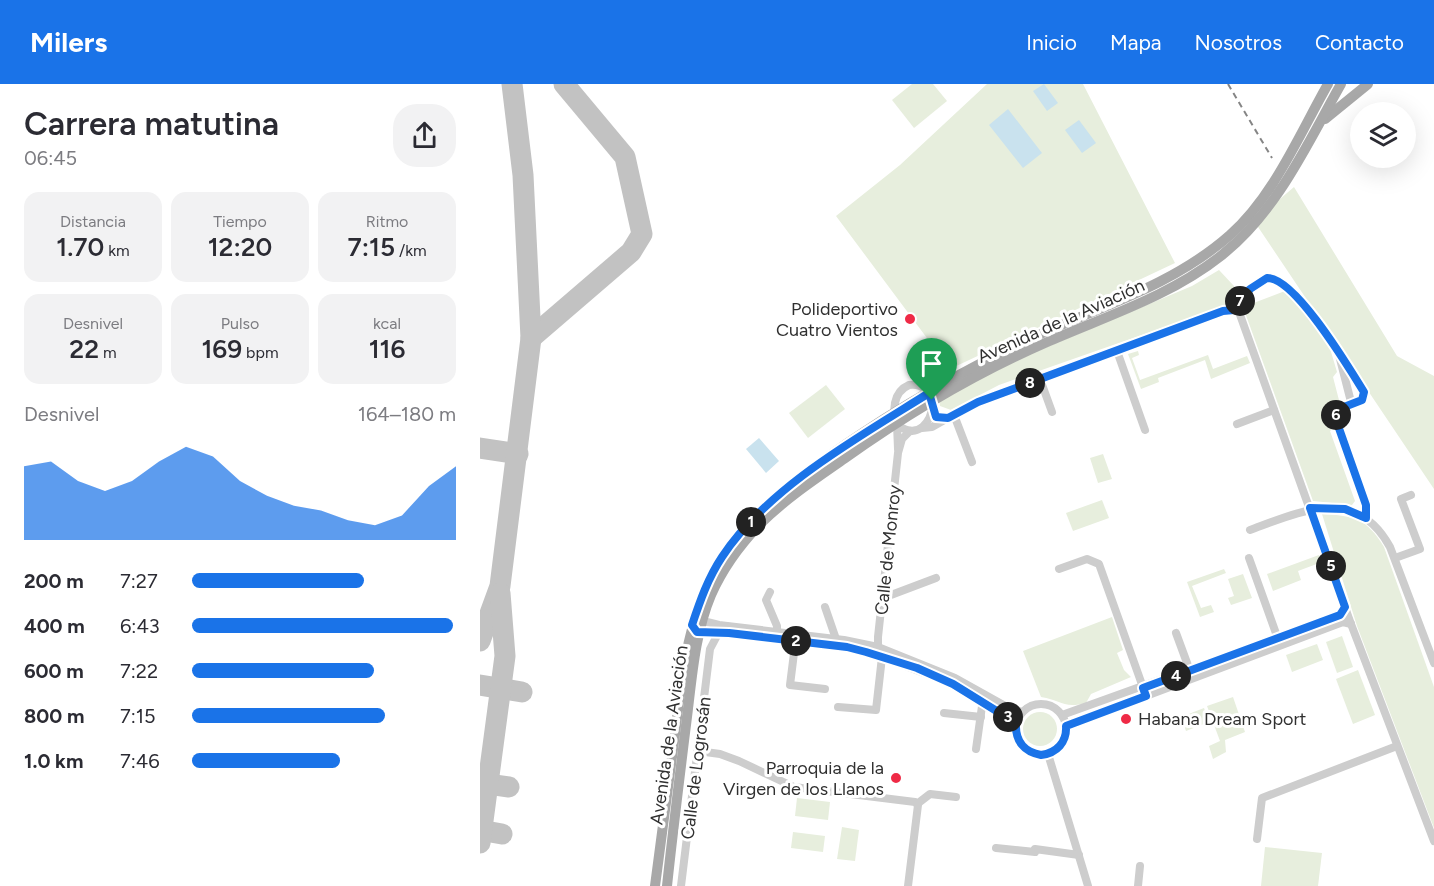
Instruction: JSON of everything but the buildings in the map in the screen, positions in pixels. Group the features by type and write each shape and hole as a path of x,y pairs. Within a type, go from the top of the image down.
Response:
{"main road":[{"name":"Avenida de la Aviación","path":"931,401 1004,352 1163,281 1204,256 1232,234 1267,192 1328,84"},
{"name":"Avenida de la Aviación","path":"667,886 700,630 714,571 738,535 800,479 896,419 1046,342 1157,297 1223,254 1254,225 1280,190 1323,121 1341,84"},
{"path":"1323,121 1368,84"},
{"name":"Avenida de la Aviación","path":"656,886 681,685 719,580 735,554 760,524 815,479 882,433 896,419"}],"street":[{"path":"896,419 910,431 932,427 969,406 1231,310 1250,289 1267,278 1274,278 1294,295 1338,351 1364,392 1362,400 1352,402 1338,411 1335,417 1366,505 1366,518"},
{"path":"1231,310 1242,318 1351,624 1434,841"},
{"path":"1116,351 1145,430"},
{"path":"1338,351 1352,402"},
{"path":"1040,379 1052,412"},
{"name":"Calle de Monroy","path":"898,453 896,419 898,395 904,387 920,385 931,401 936,417 951,416"},
{"path":"922,428 929,421 931,401"},
{"path":"1237,424 1274,410"},
{"path":"951,416 972,462"},
{"name":"Calle de Monroy","path":"878,647 898,453 902,439 910,431"},
{"path":"882,433 889,433 896,438"},
{"path":"1395,558 1420,549 1401,499 1412,495"},
{"path":"1250,530 1310,508 1345,509 1366,518 1380,530 1395,558 1434,663"},
{"path":"1249,558 1278,639"},
{"path":"1059,569 1088,559 1099,564 1145,692"},
{"path":"883,598 936,578"},
{"path":"770,592 766,600 777,636"},
{"path":"825,607 836,639"},
{"path":"1066,726 1190,671 1340,615 1345,607"},
{"path":"1062,715 1145,692 1343,622 1351,624"},
{"path":"700,630 777,636"},
{"path":"700,630 796,638 847,647 882,657 1022,712"},
{"name":"Calle de Logrosán","path":"700,630 710,649"},
{"name":"Calle de Logrosán","path":"681,886 710,649 719,632"},
{"path":"1176,633 1190,671"},
{"path":"796,638 836,639 878,647 935,669 983,698 1016,723"},
{"path":"796,638 790,686 825,689"},
{"path":"838,707 876,711 882,657 878,647"},
{"path":"976,749 983,698"},
{"path":"1040,704 1051,706 1062,715 1066,726 1064,740 1059,748 1048,754 1032,753 1023,748 1017,738 1016,723 1022,712 1040,704"},
{"path":"944,713 981,717"},
{"path":"1257,839 1262,798 1397,746"},
{"path":"698,751 720,754 739,761 794,787 915,803 930,795 956,797"},
{"path":"1048,754 1088,886"},
{"path":"908,886 915,803"},
{"path":"996,848 1035,852 1035,849 1079,855"},
{"path":"1138,886 1140,866"}],"green space":[{"path":"912,84 933,84 947,101 914,128 892,100"},
{"path":"987,84 1083,84 1175,263 950,369 836,216 900,165"},
{"path":"1294,187 1397,356 1434,376 1434,489 1254,221"},
{"path":"1219,270 1234,286 1233,303 999,385 951,410 940,406 939,400 1009,363 1192,286"},
{"path":"1285,291 1329,345 1337,372 1333,377 1340,404 1331,412 1335,427 1330,431 1355,501 1352,505 1313,501 1243,307"},
{"path":"1138,351 1139,355 1132,358 1140,380 1208,355 1213,369 1247,356 1250,363 1211,379 1205,360 1158,378 1159,382 1141,389 1128,354"},
{"path":"826,385 845,409 808,438 789,413"},
{"path":"1103,454 1112,479 1098,483 1090,458"},
{"path":"1102,500 1109,518 1073,531 1066,513"},
{"path":"1322,514 1359,520 1378,537 1384,547 1434,687 1434,828 1357,626"},
{"path":"1319,555 1322,562 1298,571 1301,580 1273,591 1267,574"},
{"path":"1224,569 1226,573 1192,586 1201,608 1211,605 1214,612 1200,617 1187,582"},
{"path":"1243,574 1252,598 1231,605 1228,598 1234,596 1228,579"},
{"path":"1112,617 1123,650 1117,653 1124,670 1131,677 1091,694 1086,703 1078,705 1067,705 1041,697 1023,651"},
{"path":"1342,636 1353,667 1337,673 1326,642"},
{"path":"1317,644 1323,660 1292,672 1286,655"},
{"path":"1358,670 1375,715 1353,724 1336,679"},
{"path":"1233,697 1245,732 1225,740 1226,752 1213,759 1209,746 1220,741 1207,706"},
{"path":"1204,708 1209,722 1186,731 1181,717"},
{"path":"1040,712 1052,717 1057,729 1052,741 1040,746 1028,741 1023,729 1028,717"},
{"path":"797,798 830,802 828,820 795,816"},
{"path":"842,827 859,830 855,861 837,859"},
{"path":"793,832 825,836 823,852 791,848"},
{"path":"1265,847 1322,853 1318,886 1261,886"}],"water":[{"path":"1044,84 1058,103 1047,111 1033,91"},
{"path":"1008,109 1042,153 1023,168 989,125"},
{"path":"1079,120 1096,143 1082,153 1065,130"},
{"path":"759,438 779,461 766,473 746,449"}],"taxiway":[{"path":"480,641 500,586 531,338 523,175 512,84"},
{"path":"531,338 631,252 642,234 625,157 564,84"},
{"path":"480,448 518,454"},
{"path":"480,843 505,656 500,593"},
{"path":"480,685 522,692"},
{"path":"480,783 509,787"},
{"path":"480,830 502,834"}],"railway":[{"path":"1228,84 1272,158"}],"place":[{"name":"Polideportivo Cuatro Vientos","path":"910,319"},
{"name":"Habana Dream Sport","path":"1126,719"},
{"name":"Parroquia de la Virgen de los Llanos","path":"896,778"}],"route":[{"path":"1267,278 1278,280 1294,295 1332,343 1364,392 1362,400 1344,407 1335,417 1366,505 1366,518 1345,509 1310,508 1345,607 1343,612 1143,688 1146,696 1066,726 1064,740 1059,748 1041,755 1023,748 1017,738 1016,723 953,684 917,668 847,647 729,633 697,632 692,625 714,571 738,535 760,513 800,479 872,429 929,393 932,400 934,415 938,418 948,418 978,402 1223,311 1234,310 1250,289 1267,278"}]}
